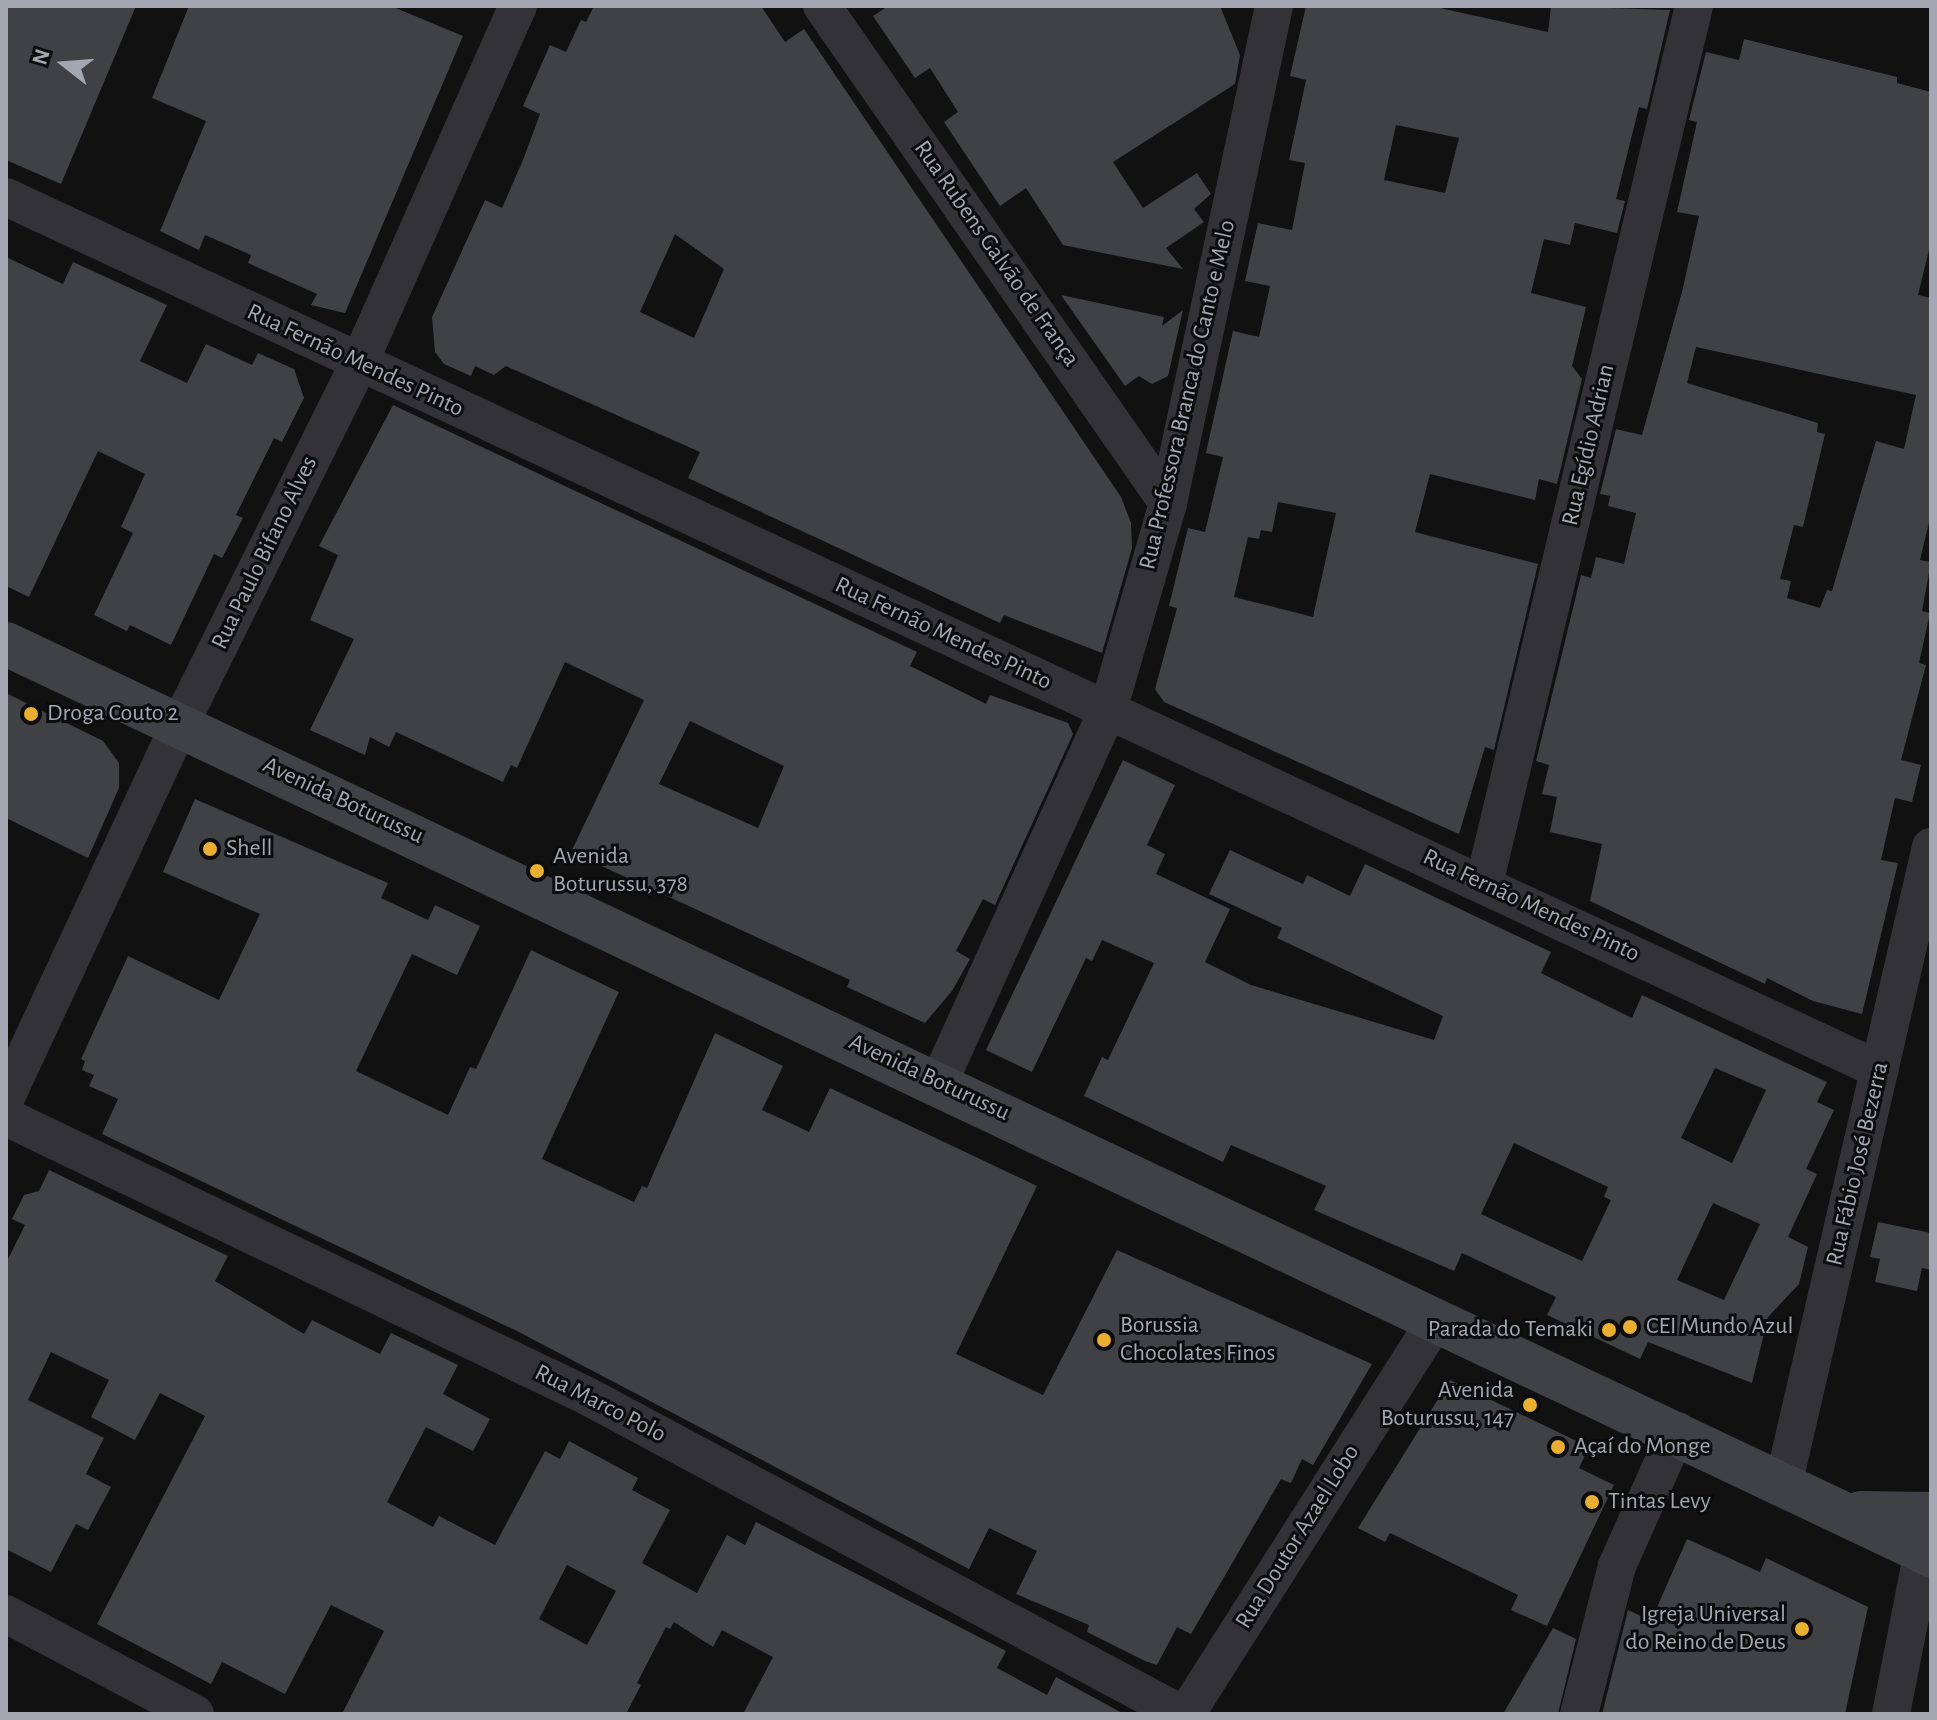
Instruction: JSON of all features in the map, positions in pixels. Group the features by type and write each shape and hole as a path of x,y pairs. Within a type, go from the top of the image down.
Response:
{"main road":[{"name":"Avenida Boturussu","path":"6,644 1851,1513 1928,1540"}],"street":[{"name":"Rua Paulo Bifano Alves","path":"6,1097 180,724 359,363 518,6"},
{"name":"Rua Rubens Galvão de França","path":"822,6 1168,503"},
{"path":"1246,6 1264,48"},
{"name":"Rua Professora Branca do Canto e Melo","path":"939,1082 1108,710 1168,503 1274,6"},
{"name":"Rua Egídio Adrian","path":"1484,884 1694,6"},
{"name":"Rua Fernão Mendes Pinto","path":"6,197 1880,1070"},
{"name":"Rua Fábio José Bezerra","path":"1784,1481 1931,847"},
{"name":"Rua Marco Polo","path":"6,1117 587,1396 1184,1714"},
{"name":"Rua Doutor Azael Lobo","path":"1184,1714 1437,1319"},
{"path":"1579,1714 1617,1566 1677,1431"},
{"path":"1891,1714 1928,1540"},
{"path":"6,1614 195,1714"}],"building":[{"path":"6,6 136,6 61,184 6,160"},
{"path":"189,6 391,6 463,36 345,313 311,305 317,294 248,263 251,255 205,235 199,250 160,231 206,121 152,98"},
{"path":"594,6 761,6 785,42 804,29 1121,497 1131,523 1132,548 1102,653 1004,615 1000,623 688,478 700,452 506,366 494,375 475,366 471,376 444,364 435,352 432,317 485,200 502,208 523,160 540,114 523,106 550,45 566,52 581,20 586,22","holes":["675,234 724,269 694,338 640,312"]},
{"path":"888,6 1220,6 1240,55 1235,84 1113,162 1143,208 1197,173 1211,194 1194,209 1204,222 1166,248 1183,269 1063,245 1026,188 1000,206 944,122 958,112 930,68 915,78 873,16"},
{"path":"1306,6 1431,6 1548,32 1551,6 1670,10 1647,109 1639,107 1616,199 1625,201 1617,233 1575,223 1570,245 1544,239 1531,293 1586,307 1572,366 1582,379 1557,484 1539,479 1535,500 1430,474 1415,532 1538,564 1494,750 1485,747 1459,834 1164,702 1155,689 1177,608 1169,606 1188,528 1205,532 1223,457 1206,453 1233,331 1259,337 1270,286 1245,281 1258,223 1292,230 1305,163 1289,160 1306,80 1290,76","holes":["1396,125 1459,138 1445,193 1384,180","1278,502 1336,513 1313,617 1234,597 1248,537 1259,539 1261,530 1272,532"]},
{"path":"1744,39 1897,77 1897,83 1931,92 1931,242 1918,295 1931,298 1931,514 1920,560 1931,562 1922,611 1930,613 1919,663 1926,665 1901,760 1921,765 1912,802 1895,798 1881,860 1898,863 1862,1014 1813,1001 1767,978 1765,984 1590,901 1602,844 1550,832 1557,797 1542,794 1549,765 1536,761 1581,575 1591,578 1596,557 1624,564 1636,513 1608,506 1610,496 1600,494 1616,429 1642,435 1682,292 1699,216 1677,212 1697,122 1689,120 1706,52 1739,60","holes":["1696,347 1916,395 1904,449 1876,441 1832,591 1827,590 1820,608 1787,598 1791,581 1780,579 1794,525 1803,527 1825,434 1817,432 1818,423 1687,383"]},
{"path":"6,257 63,284 73,262 167,305 140,361 187,383 206,344 252,365 258,353 294,369 304,398 282,442 274,438 236,515 243,518 222,558 214,554 171,645 130,625 127,631 94,615 133,533 121,527 145,474 98,451 29,597 6,586"},
{"path":"1061,295 1164,317 1162,326 1183,310 1168,376 1152,384 1139,376 1125,386"},
{"path":"393,405 917,652 910,666 986,704 990,695 1068,723 1073,734 995,905 983,899 956,951 970,959 952,991 925,1023 847,987 850,980 571,852 644,700 565,662 517,768 511,765 503,782 396,732 389,747 370,737 365,755 310,730 354,639 310,620 338,555 319,546","holes":["690,721 784,766 758,828 659,784"]},
{"path":"6,693 103,741 119,763 119,788 88,858 6,818"},
{"path":"1123,760 1175,785 1147,845 1165,854 1156,874 1230,909 1205,962 1251,985 1434,1040 1443,1016 1277,938 1282,928 1209,894 1230,850 1303,884 1307,875 1350,896 1365,864 1551,952 1541,973 1632,1018 1642,995 1827,1082 1817,1102 1834,1110 1806,1169 1817,1174 1788,1237 1808,1247 1799,1284 1768,1317 1752,1383 1648,1342 1640,1359 1547,1315 1556,1297 1462,1253 1454,1271 1314,1210 1326,1186 1231,1145 1223,1162 1084,1096 1102,1057 1108,1060 1154,963 1102,940 1092,961 1086,958 1032,1072 986,1050","holes":["1715,1068 1766,1090 1732,1163 1681,1138","1514,1143 1608,1187 1604,1197 1611,1200 1582,1261 1481,1214","1713,1203 1760,1224 1724,1300 1677,1280"]},
{"path":"195,799 388,883 381,898 428,920 435,905 480,926 457,975 412,954 356,1071 448,1115 470,1067 476,1069 531,950 619,992 542,1159 634,1202 642,1186 647,1188 715,1033 783,1066 762,1110 809,1132 830,1088 1037,1186 956,1354 1043,1395 1117,1250 1372,1364 1313,1465 1302,1459 1291,1483 1281,1479 1191,1634 1177,1627 1157,1665 1145,1661 1087,1632 1089,1625 1016,1594 1037,1551 989,1528 969,1569 517,1331 102,1134 118,1099 89,1086 94,1075 82,1070 85,1061 81,1059 128,956 219,1000 260,914 163,872"},
{"path":"49,1170 228,1256 215,1281 304,1334 312,1320 380,1354 391,1333 458,1365 443,1394 490,1419 473,1451 426,1427 387,1502 433,1527 439,1516 495,1545 545,1451 560,1459 569,1441 638,1478 632,1490 670,1510 642,1563 697,1593 727,1535 745,1545 756,1522 1006,1651 997,1668 1047,1695 1056,1677 1124,1714 743,1714 773,1657 722,1630 713,1647 674,1622 670,1629 666,1627 637,1683 641,1685 626,1714 342,1714 384,1631 331,1605 285,1694 222,1662 211,1684 97,1624 205,1416 160,1393 135,1440 91,1417 109,1380 51,1352 28,1400 104,1438 86,1474 111,1487 88,1530 76,1524 51,1572 6,1549 6,1263 25,1225 12,1219 24,1195 39,1191","holes":["567,1565 616,1591 587,1645 539,1619"]},
{"path":"1878,1222 1931,1233 1931,1270 1922,1268 1917,1291 1875,1282 1880,1259 1870,1257"},
{"path":"1450,1380 1589,1447 1579,1468 1614,1485 1547,1626 1511,1610 1518,1595 1390,1533 1385,1542 1358,1528"},
{"path":"1687,1539 1760,1572 1766,1558 1868,1607 1845,1714 1602,1714 1628,1610 1651,1621"},
{"path":"1553,1628 1576,1639 1558,1714 1503,1714"}],"place":[{"name":"Droga Couto 2","path":"31,714"},
{"name":"Shell","path":"210,849"},
{"name":"Avenida Boturussu, 378","path":"537,871"},
{"name":"CEI Mundo Azul","path":"1630,1327"},
{"name":"Parada do Temaki","path":"1609,1330"},
{"name":"Borussia Chocolates Finos","path":"1104,1340"},
{"name":"Avenida Boturussu, 147","path":"1530,1405"},
{"name":"Açaí do Monge","path":"1558,1447"},
{"name":"Tintas Levy","path":"1592,1502"},
{"name":"Igreja Universal do Reino de Deus","path":"1802,1629"}]}
